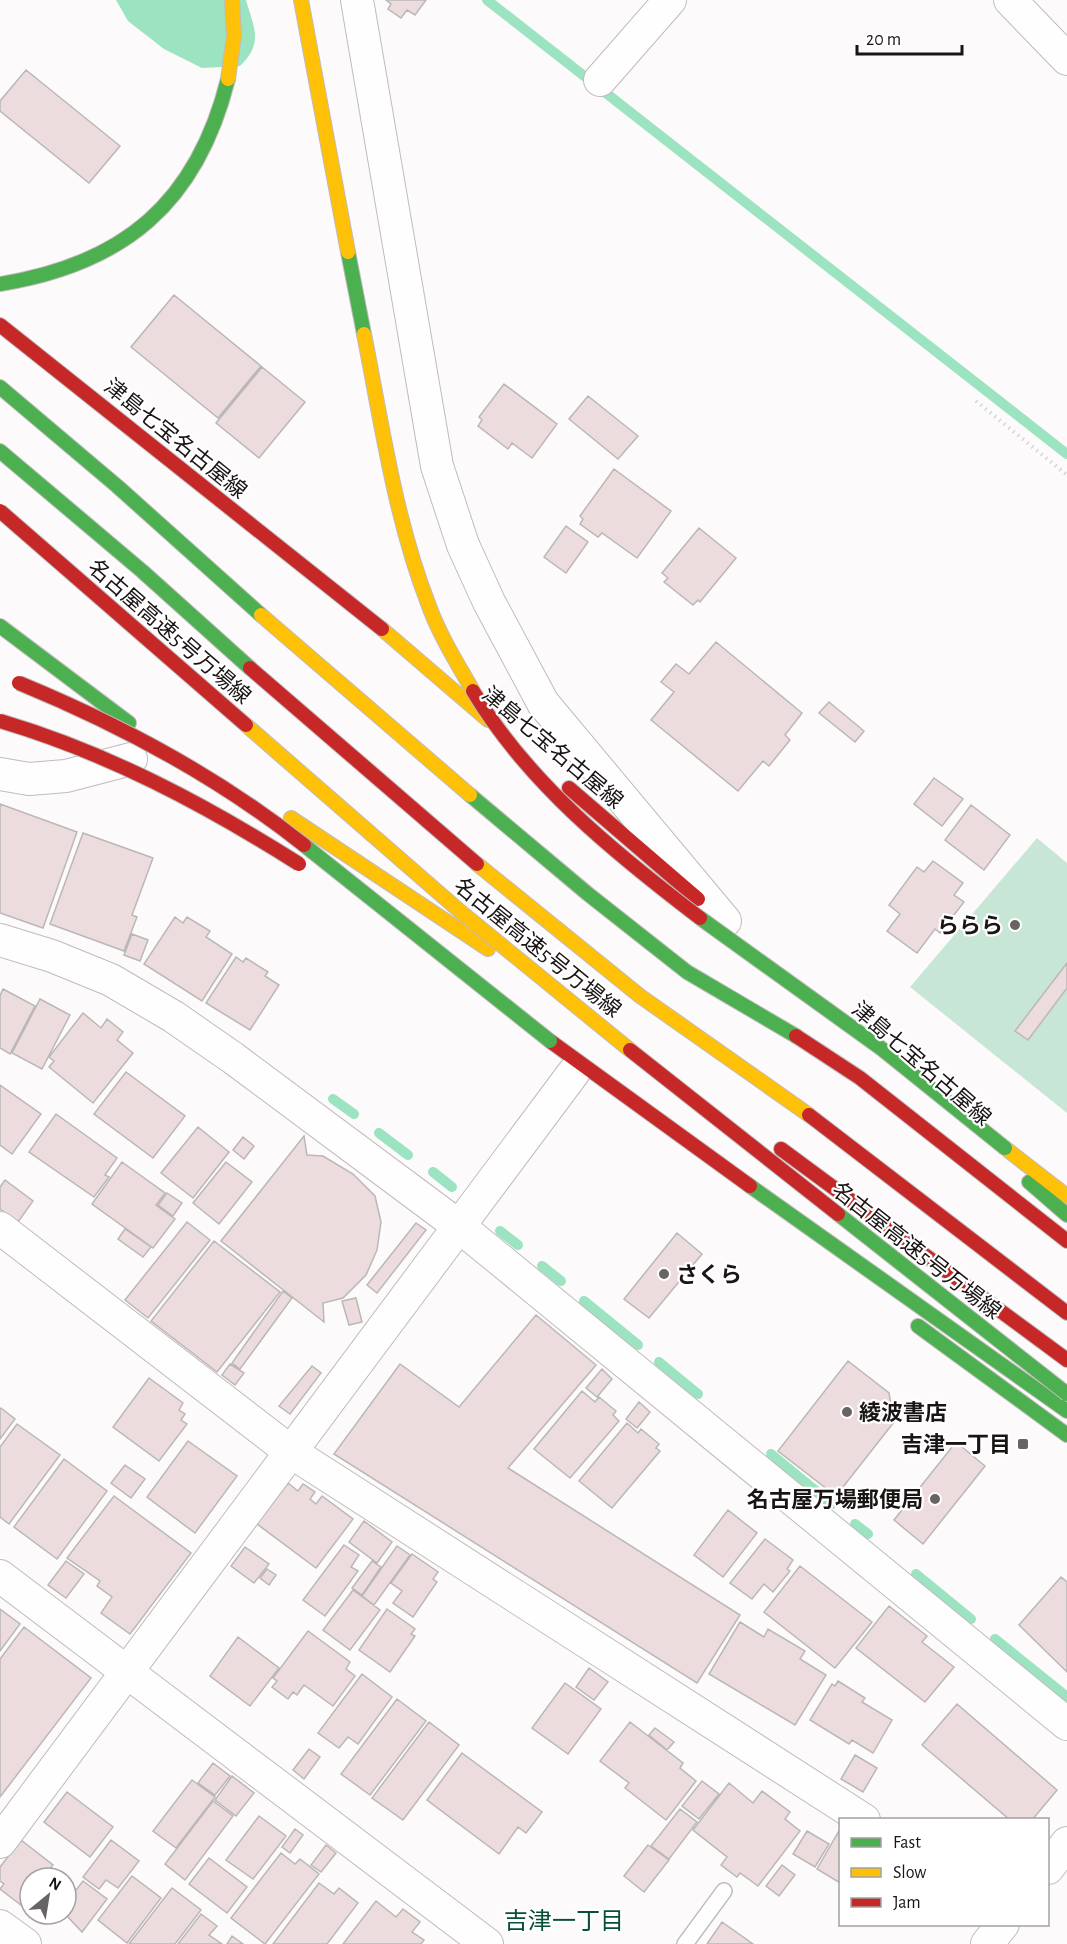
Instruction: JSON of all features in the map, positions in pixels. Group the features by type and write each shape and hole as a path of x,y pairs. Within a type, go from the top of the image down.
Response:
{"main road":[{"path":"0,284 57,272 113,248 144,224 173,196 203,150 225,96 233,59 235,21 232,0"},
{"path":"290,0 317,93"},
{"path":"300,0 400,506 418,574 444,640 474,698 522,758 556,794 614,847 717,934 883,1050 1067,1196"},
{"name":"津島七宝名古屋線","path":"0,324 390,636 1067,1215"},
{"path":"0,387 117,486 353,696 588,894 687,972 819,1050 860,1078 1067,1241"},
{"name":"名古屋高速5号万場線","path":"0,452 142,571 404,802 631,989 806,1113 1067,1313"},
{"name":"名古屋高速5号万場線","path":"0,512 462,913 603,1028 1067,1394"},
{"path":"0,626 195,774 573,1072 801,1239"},
{"path":"9,680 66,701 128,731 189,763 229,788 269,817 550,1041 663,1125 1067,1411"},
{"path":"113,712 257,796 447,923 626,1035 1067,1359"},
{"path":"0,721 58,738 183,793 447,959"},
{"path":"904,1315 1067,1435"}],"street":[{"path":"357,0 437,466 463,545 489,602 548,710 725,921"},
{"path":"600,80 669,0"},
{"path":"1010,0 1067,59"},
{"path":"0,774 29,779 66,776 129,758 160,762 195,774"},
{"path":"0,940 52,956 111,980 174,1017 460,1227 1067,1724"},
{"path":"0,1842 460,1227 573,1072"},
{"path":"0,1228 291,1452 861,1818"},
{"path":"0,1576 487,1944"},
{"path":"1049,1866 1067,1843"},
{"path":"0,1926 25,1944"},
{"path":"987,1944 1001,1926"}],"lane":[{"path":"686,1944 724,1891"}],"path":[{"path":"976,401 1067,474"}],"shaded area":[{"path":"116,0 246,0 254,27 255,42 240,66 202,68 164,49 128,21"},
{"name":"ららら","path":"1037,838 1067,863 1067,1113 910,987"}],"building":[{"path":"386,0 426,0 415,15 407,10 401,18 388,9 391,4"},
{"path":"26,70 120,146 89,183 0,111 0,101"},
{"path":"174,295 261,366 218,418 131,347"},
{"path":"262,367 305,402 259,458 216,423"},
{"path":"504,384 557,424 532,458 512,443 508,449 478,426 482,420 479,417"},
{"path":"588,396 638,436 618,459 569,419"},
{"path":"614,469 671,511 637,558 602,533 598,537 580,524 583,519 580,516"},
{"path":"566,526 588,542 566,573 544,557"},
{"path":"699,528 736,558 700,602 698,600 693,605 664,582 668,578 662,573"},
{"path":"716,642 802,713 785,735 790,740 769,766 763,761 738,791 651,720 674,692 661,682 676,664 689,674"},
{"path":"829,702 864,731 855,742 819,713"},
{"path":"934,778 963,799 942,826 914,804"},
{"path":"0,804 77,832 43,928 0,913"},
{"path":"971,805 1010,835 984,870 945,840"},
{"path":"83,833 153,858 132,915 137,917 124,951 50,924"},
{"path":"933,861 963,883 954,895 964,902 940,933 935,929 917,953 887,931 900,914 889,905 917,867 924,872"},
{"path":"175,917 183,923 187,917 210,931 206,937 232,954 202,1001 144,964"},
{"path":"132,934 148,940 140,961 124,955"},
{"path":"236,957 243,962 246,958 268,972 265,976 279,985 250,1030 206,1003"},
{"path":"1067,963 1067,988 1028,1040 1015,1031"},
{"path":"3,989 35,1006 10,1054 0,1048 0,996"},
{"path":"40,999 70,1015 42,1069 12,1053"},
{"path":"83,1013 101,1028 107,1019 123,1032 117,1040 133,1053 93,1103 49,1067 54,1061 49,1057"},
{"path":"126,1072 185,1116 153,1158 94,1114"},
{"path":"0,1085 41,1114 12,1154 0,1145"},
{"path":"56,1114 117,1158 105,1175 109,1177 94,1197 29,1152"},
{"path":"198,1127 229,1152 193,1198 161,1173"},
{"path":"304,1136 307,1155 323,1156 353,1174 375,1196 381,1222 377,1250 366,1275 343,1298 323,1303 324,1322 221,1241"},
{"path":"243,1137 254,1146 244,1159 233,1150"},
{"path":"122,1162 165,1193 156,1205 175,1219 153,1248 92,1204"},
{"path":"226,1162 252,1182 219,1224 193,1203"},
{"path":"5,1180 33,1201 18,1222 0,1209 0,1187"},
{"path":"167,1193 182,1203 173,1216 158,1205"},
{"path":"187,1222 210,1240 148,1318 125,1300"},
{"path":"416,1223 426,1230 377,1293 367,1285"},
{"path":"125,1229 151,1247 143,1257 118,1239"},
{"path":"677,1233 702,1254 649,1318 624,1299"},
{"path":"214,1241 280,1292 217,1372 151,1321"},
{"path":"283,1291 292,1298 240,1369 232,1363"},
{"path":"356,1298 362,1322 349,1325 342,1301"},
{"path":"536,1315 596,1365 508,1468 740,1615 697,1683 334,1454 400,1364 459,1407"},
{"path":"848,1361 889,1393 894,1422 836,1496 778,1451"},
{"path":"230,1364 244,1373 235,1385 222,1375"},
{"path":"312,1366 321,1373 290,1414 279,1406"},
{"path":"602,1369 612,1379 597,1397 586,1388"},
{"path":"149,1378 183,1403 179,1410 185,1414 181,1420 187,1424 159,1461 113,1427"},
{"path":"582,1391 595,1402 599,1397 616,1411 613,1415 619,1421 570,1478 534,1449"},
{"path":"639,1402 650,1412 637,1428 626,1419"},
{"path":"0,1409 15,1419 0,1439"},
{"path":"627,1423 638,1433 641,1429 659,1444 656,1448 660,1451 612,1508 579,1481"},
{"path":"17,1424 60,1455 9,1524 0,1517 0,1447"},
{"path":"188,1441 237,1476 195,1533 147,1497"},
{"path":"956,1442 985,1466 923,1544 894,1520"},
{"path":"64,1459 107,1491 57,1559 14,1527"},
{"path":"125,1465 145,1479 131,1498 111,1483"},
{"path":"288,1483 298,1491 303,1484 315,1492 310,1499 316,1504 322,1496 353,1519 316,1568 257,1524"},
{"path":"114,1496 191,1553 130,1634 101,1613 112,1597 97,1586 100,1581 67,1558"},
{"path":"728,1510 757,1533 723,1577 694,1555"},
{"path":"364,1521 392,1542 377,1563 349,1542"},
{"path":"765,1539 793,1560 787,1569 790,1571 773,1592 764,1584 752,1599 730,1583"},
{"path":"344,1545 359,1555 351,1567 358,1571 325,1616 303,1600"},
{"path":"397,1546 410,1555 374,1605 362,1596"},
{"path":"245,1547 269,1564 254,1583 231,1566"},
{"path":"412,1554 438,1572 433,1579 437,1582 413,1617 393,1603 402,1591 391,1583"},
{"path":"66,1561 84,1574 66,1598 48,1585"},
{"path":"372,1561 381,1567 362,1595 352,1588"},
{"path":"800,1566 872,1622 835,1668 764,1612"},
{"path":"267,1569 276,1575 269,1585 260,1578"},
{"path":"1061,1577 1067,1582 1067,1672 1019,1625"},
{"path":"353,1590 380,1610 350,1650 323,1630"},
{"path":"889,1606 927,1636 922,1642 954,1667 925,1702 856,1648"},
{"path":"0,1609 20,1624 0,1651"},
{"path":"387,1609 415,1629 411,1634 415,1636 390,1672 359,1650"},
{"path":"740,1622 764,1637 768,1629 805,1651 800,1659 826,1675 795,1725 709,1674"},
{"path":"24,1627 91,1678 0,1797 0,1659"},
{"path":"308,1631 350,1662 346,1669 355,1676 333,1706 304,1685 297,1695 293,1692 288,1699 272,1687 277,1681 273,1678"},
{"path":"238,1637 279,1668 250,1706 210,1676"},
{"path":"589,1668 608,1682 594,1700 576,1687"},
{"path":"362,1674 392,1697 358,1744 348,1737 339,1748 318,1733"},
{"path":"838,1681 865,1698 862,1702 892,1720 873,1753 852,1740 849,1744 810,1720 832,1684 835,1686"},
{"path":"565,1683 601,1709 568,1754 532,1728"},
{"path":"397,1699 426,1721 370,1795 341,1774"},
{"path":"957,1704 1057,1790 1034,1818 1008,1818 922,1745"},
{"path":"429,1722 459,1745 403,1820 372,1798"},
{"path":"630,1722 683,1763 680,1768 696,1781 666,1820 625,1788 629,1783 600,1761"},
{"path":"655,1728 674,1742 667,1750 649,1735"},
{"path":"309,1749 320,1757 304,1779 293,1770"},
{"path":"462,1753 542,1812 526,1833 518,1827 499,1854 427,1800"},
{"path":"855,1755 877,1768 863,1792 841,1779"},
{"path":"213,1763 230,1776 215,1795 198,1783"},
{"path":"232,1776 254,1793 236,1816 215,1800"},
{"path":"192,1780 215,1797 176,1848 153,1831"},
{"path":"702,1781 719,1794 699,1819 682,1806"},
{"path":"729,1783 753,1803 762,1791 790,1812 785,1819 800,1831 758,1886 740,1873 737,1877 721,1865 727,1857 693,1830"},
{"path":"67,1792 113,1827 90,1857 44,1822"},
{"path":"213,1801 233,1816 185,1880 165,1864"},
{"path":"680,1809 697,1822 669,1859 651,1846"},
{"path":"259,1816 286,1836 253,1879 226,1860"},
{"path":"295,1829 303,1835 290,1853 282,1847"},
{"path":"807,1831 829,1844 815,1867 793,1854"},
{"path":"839,1831 839,1882 817,1869"},
{"path":"21,1840 53,1865 18,1866 18,1903 0,1889 4,1884 0,1881 0,1867"},
{"path":"111,1840 139,1861 118,1888 106,1880 99,1889 83,1877"},
{"path":"326,1845 336,1853 321,1872 311,1865"},
{"path":"648,1845 669,1860 644,1892 624,1876"},
{"path":"281,1853 295,1864 300,1859 319,1874 265,1944 231,1918"},
{"path":"209,1858 247,1887 227,1913 189,1884"},
{"path":"782,1865 795,1875 779,1896 766,1886"},
{"path":"132,1876 161,1898 127,1943 98,1920"},
{"path":"83,1881 107,1899 82,1932 76,1926 78,1887"},
{"path":"319,1883 334,1894 339,1888 358,1903 327,1944 273,1944"},
{"path":"172,1888 201,1910 175,1944 129,1944"},
{"path":"376,1901 396,1917 403,1909 420,1922 412,1932 424,1940 421,1944 343,1944"},
{"path":"201,1914 217,1926 209,1935 222,1944 178,1944"},
{"path":"722,1922 753,1944 707,1944"},
{"path":"232,1936 243,1944 227,1944"}],"waterway":[{"path":"487,0 1067,454"},
{"path":"333,1099 354,1114"},
{"path":"379,1133 408,1155"},
{"path":"433,1172 452,1187"},
{"path":"500,1231 518,1245"},
{"path":"542,1266 561,1281"},
{"path":"584,1301 638,1345"},
{"path":"659,1362 698,1394"},
{"path":"771,1454 832,1504"},
{"path":"855,1524 868,1534"},
{"path":"916,1574 971,1619"},
{"path":"995,1639 1067,1697"}],"traffic: fast":[{"path":"0,284 44,275 84,261 118,243 149,221 175,193 197,161 214,123 228,79"},
{"path":"348,252 364,334"},
{"path":"0,387 117,486 261,615"},
{"path":"0,451 142,571 250,668"},
{"path":"0,626 129,723"},
{"path":"470,795 588,894 687,972 796,1036"},
{"path":"304,845 550,1041"},
{"path":"700,918 882,1049 1005,1148"},
{"path":"1029,1182 1067,1215"},
{"path":"750,1186 1067,1411"},
{"path":"838,1214 1067,1394"},
{"path":"918,1326 1067,1435"}],"traffic: slow":[{"path":"228,79 234,36 232,0"},
{"path":"301,0 348,252"},
{"path":"364,334 390,472 417,573 438,628 473,691"},
{"path":"261,615 470,795"},
{"path":"382,629 488,720"},
{"path":"246,725 462,913 630,1050"},
{"path":"291,818 488,949"},
{"path":"477,864 640,996 809,1115"},
{"path":"1005,1148 1067,1196"}],"traffic: jam":[{"path":"0,325 382,629"},
{"path":"0,511 246,725"},
{"path":"250,668 477,864"},
{"path":"19,683 94,716 167,754 237,796 304,845"},
{"path":"473,691 495,725 547,786 606,842 700,918"},
{"path":"0,721 79,748 117,764 191,801 299,864"},
{"path":"569,788 698,899"},
{"path":"796,1036 860,1078 1067,1241"},
{"path":"550,1041 750,1186"},
{"path":"630,1050 838,1214"},
{"path":"809,1115 1067,1313"},
{"path":"781,1149 1067,1360"}],"place":[{"name":"ららら","path":"1015,925"},
{"name":"さくら","path":"664,1274"},
{"name":"綾波書店","path":"847,1412"},
{"name":"吉津一丁目","path":"1023,1444"},
{"name":"名古屋万場郵便局","path":"935,1499"}],"district":[{"name":"吉津一丁目","path":"564,1921"}]}
